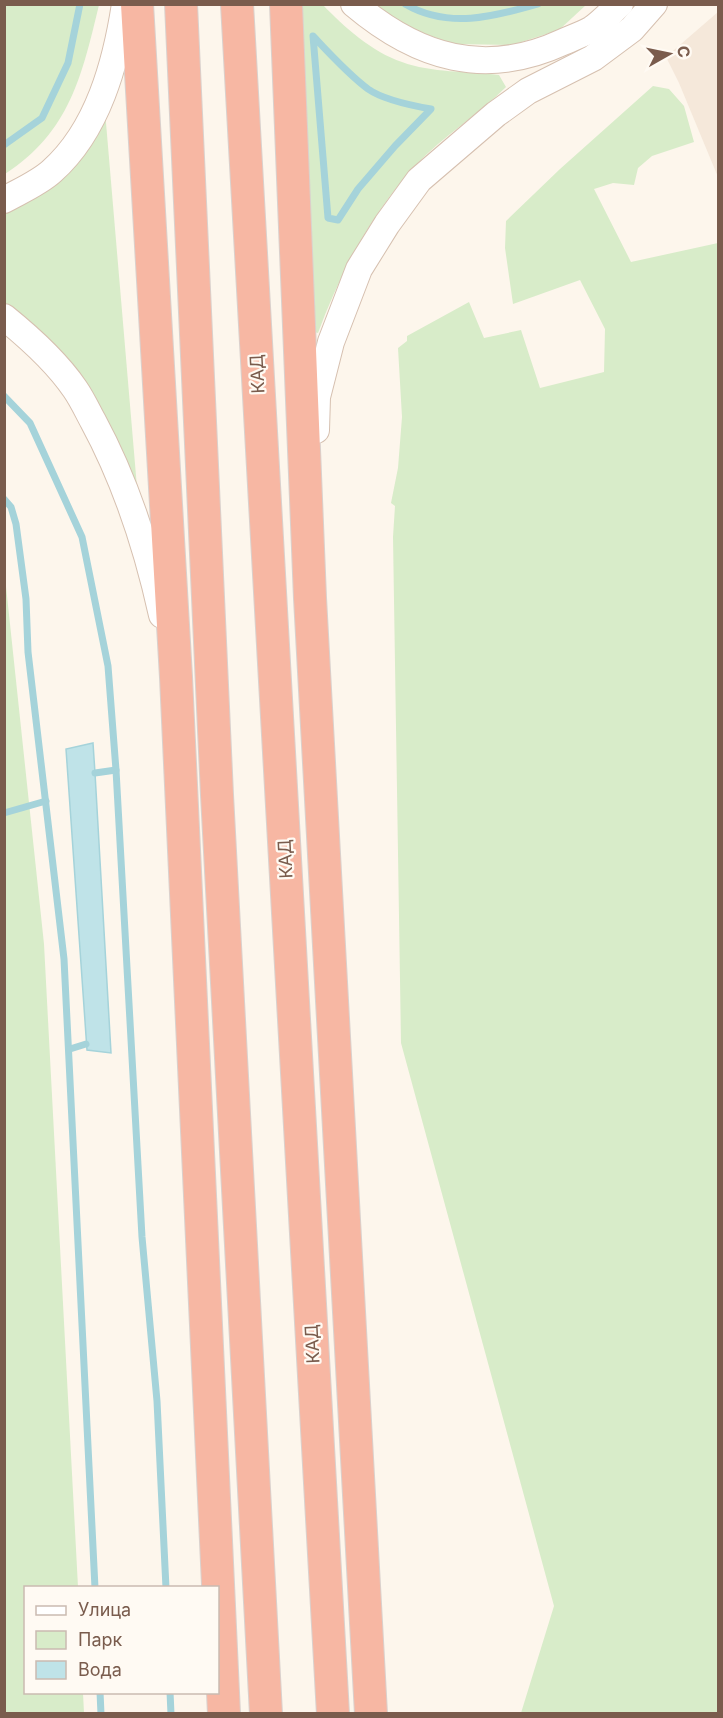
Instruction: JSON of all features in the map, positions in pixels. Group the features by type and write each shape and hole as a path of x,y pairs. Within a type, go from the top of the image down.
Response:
{"highway":[{"path":"136,4 176,677 218,1586"},
{"path":"181,4 217,795 266,1713"},
{"name":"КАД","path":"237,4 334,1713"},
{"path":"286,4 310,598 371,1713"},
{"path":"334,1713 349,1284"},
{"path":"219,1605 224,1713"}],"main road":[{"path":"4,200 52,172 84,134 110,75 125,4"},
{"path":"354,4 375,22 410,42 460,59 494,61 540,52 593,28 620,4"},
{"path":"310,598 317,397 332,342 359,269 387,224 419,180 496,114 528,91 593,58 632,29 654,4"},
{"path":"4,317 37,345 75,388 107,447 133,509 154,576 176,677"}],"shaded area":[{"path":"718,12 718,177 666,57"}],"green space":[{"path":"5,4 99,5 79,78 59,121 45,140 27,158 5,174"},
{"path":"292,5 323,5 359,38 391,58 413,66 437,70 499,75 506,87 426,154 400,183 359,244 336,288 318,333 308,330"},
{"path":"369,5 586,5 559,30 512,45 454,44 414,30"},
{"path":"653,86 669,89 684,106 694,142 652,156 638,168 634,185 613,183 594,189 631,262 718,243 718,1713 521,1713 554,1606 401,1043 393,537 395,506 391,503 398,468 402,417 398,348 407,341 407,336 469,302 484,338 521,330 540,388 604,372 605,329 580,280 513,304 505,248 506,221"},
{"path":"105,111 138,499 5,305 5,207"},
{"path":"5,577 44,944 78,1586 24,1586 24,1694 83,1694 84,1713 5,1713"}],"water":[{"path":"93,743 111,1053 87,1050 66,749"}],"waterway":[{"path":"4,145 42,118 68,63 80,4"},
{"path":"405,4 421,12 454,18 487,16 538,4"},
{"path":"313,36 346,70 374,93 431,109 358,189 338,220 328,218 313,36"},
{"path":"4,396 30,423 82,537 108,666 116,770 142,1237 157,1401 166,1586"},
{"path":"4,499 11,507 16,524 26,599 28,652 64,959 95,1586"},
{"path":"95,773 116,770"},
{"path":"4,813 46,801"},
{"path":"70,1049 86,1044"},
{"path":"100,1694 101,1714"},
{"path":"170,1694 171,1714"}]}
